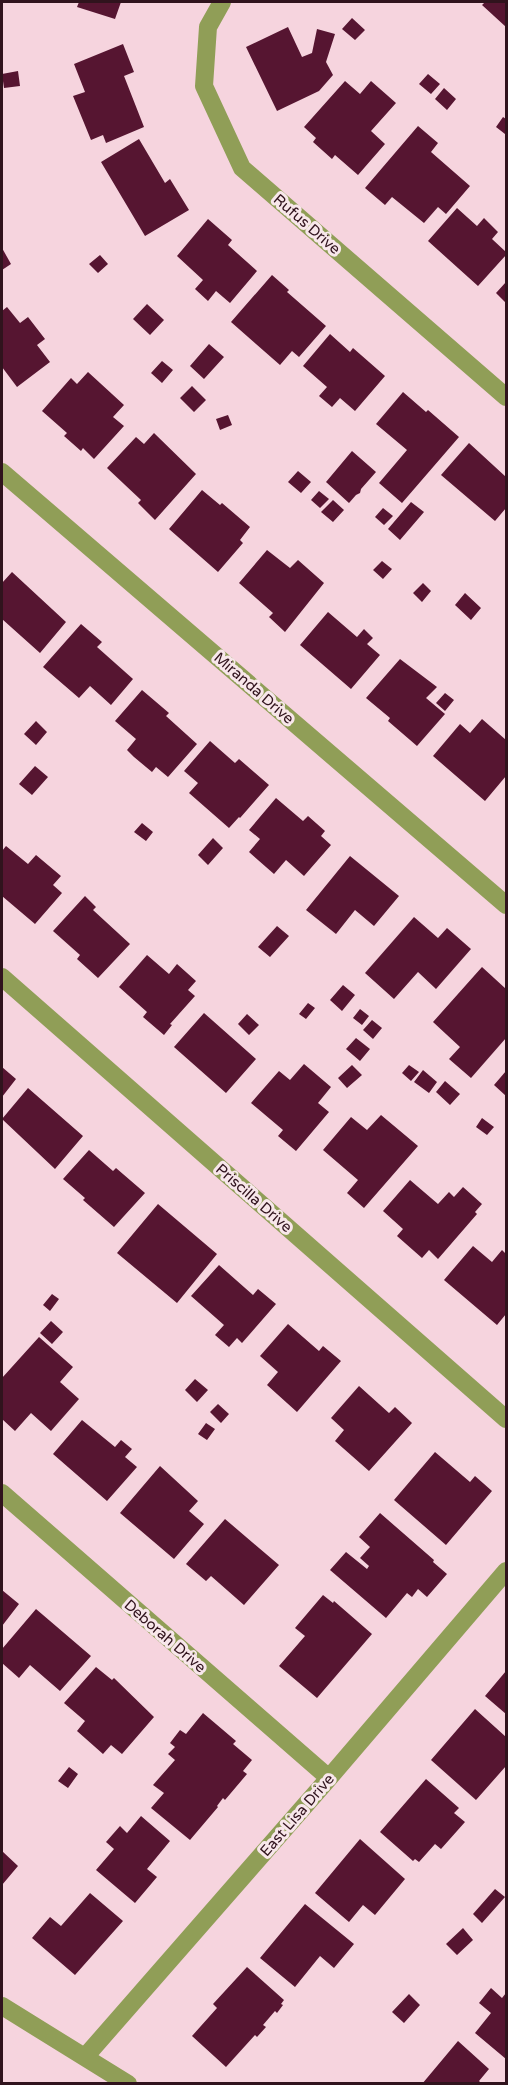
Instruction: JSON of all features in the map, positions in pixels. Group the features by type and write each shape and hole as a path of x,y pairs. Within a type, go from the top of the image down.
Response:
{"street":[{"name":"Rufus Drive","path":"222,2 208,27 204,86 242,168 507,397"},
{"name":"Miranda Drive","path":"2,472 507,905"},
{"name":"Priscilla Drive","path":"2,977 507,1419"},
{"name":"Deborah Drive","path":"2,1493 329,1778"},
{"name":"East Lisa Drive","path":"85,2057 507,1571"},
{"path":"2,2006 128,2084"}],"building":[{"path":"79,2 121,2 115,19 77,7"},
{"path":"485,2 506,2 506,27 482,5"},
{"path":"352,18 365,30 355,40 342,29"},
{"path":"288,27 302,57 312,53 317,29 335,34 326,62 333,75 319,91 277,111 246,47"},
{"path":"123,44 134,72 124,76 144,127 106,143 103,135 91,140 73,96 85,92 74,64"},
{"path":"18,71 20,86 4,88 2,74"},
{"path":"428,74 440,84 431,94 419,84"},
{"path":"345,81 360,94 371,81 396,103 371,131 385,144 358,175 335,155 332,159 313,142 316,138 304,127"},
{"path":"444,88 456,99 447,110 435,99"},
{"path":"503,117 506,119 505,134 496,127"},
{"path":"418,126 438,143 431,152 470,186 446,214 438,207 424,223 392,197 385,205 365,188"},
{"path":"139,139 165,183 170,179 189,210 145,236 101,162"},
{"path":"457,208 477,226 484,218 498,232 492,239 506,252 506,255 478,286 428,241"},
{"path":"208,219 232,240 228,245 257,271 230,303 216,291 208,301 195,289 203,280 177,256"},
{"path":"2,248 11,264 2,270"},
{"path":"100,255 108,264 98,273 89,264"},
{"path":"272,275 289,290 287,292 326,326 299,357 292,351 280,365 231,322"},
{"path":"506,282 506,303 496,293"},
{"path":"147,304 164,320 150,335 133,319"},
{"path":"7,307 20,323 28,317 45,339 37,345 50,362 17,387 2,367 2,311"},
{"path":"330,334 350,352 353,348 385,376 355,411 340,398 332,407 319,396 327,387 303,366"},
{"path":"209,344 224,357 204,379 190,366"},
{"path":"162,361 173,370 162,383 151,373"},
{"path":"88,372 124,405 113,417 124,426 94,459 83,448 81,451 64,436 67,433 42,411 71,378 77,384"},
{"path":"192,386 206,400 194,412 180,398"},
{"path":"403,392 459,437 402,503 379,483 407,450 376,424"},
{"path":"228,415 232,425 220,430 216,419"},
{"path":"154,433 196,474 155,520 138,503 141,500 107,468 136,437 144,444"},
{"path":"469,443 506,477 506,508 495,521 441,475"},
{"path":"352,451 376,472 349,503 326,482"},
{"path":"298,471 311,482 301,493 288,482"},
{"path":"202,490 220,505 222,503 250,527 240,540 243,543 218,572 169,529"},
{"path":"319,491 329,499 320,508 311,500"},
{"path":"333,500 344,510 333,522 321,512"},
{"path":"411,502 424,512 400,540 388,529"},
{"path":"383,508 393,516 384,525 375,517"},
{"path":"267,550 290,568 298,560 324,583 285,632 269,617 273,613 239,583"},
{"path":"382,561 392,569 383,579 373,570"},
{"path":"12,572 66,622 40,653 2,619 2,583"},
{"path":"423,583 431,591 422,602 413,593"},
{"path":"465,593 481,608 471,620 455,605"},
{"path":"328,612 357,637 364,629 373,638 367,644 380,655 351,689 300,645"},
{"path":"81,624 102,642 97,647 133,679 111,705 90,686 79,698 43,667"},
{"path":"400,659 437,687 426,698 445,714 417,746 388,721 390,718 366,698"},
{"path":"142,690 169,713 166,716 197,744 168,777 156,767 152,772 127,750 136,739 115,721"},
{"path":"445,693 454,700 445,711 436,703"},
{"path":"482,719 506,740 506,776 485,801 433,756 460,724 470,733"},
{"path":"36,721 47,732 36,745 24,734"},
{"path":"210,741 235,763 239,759 269,785 229,828 189,793 198,783 184,771"},
{"path":"35,766 48,777 32,795 19,784"},
{"path":"276,798 303,821 308,816 325,831 321,836 331,845 304,876 286,860 274,874 249,852 260,839 249,830"},
{"path":"142,823 153,832 146,841 134,832"},
{"path":"213,838 223,848 208,865 198,855"},
{"path":"6,846 28,864 36,855 61,876 53,885 62,893 35,924 2,896 2,851"},
{"path":"350,856 399,896 374,926 355,910 336,934 306,910"},
{"path":"85,896 96,907 93,910 130,944 98,978 77,959 80,955 53,931"},
{"path":"414,917 438,938 447,928 471,949 436,989 418,972 394,999 365,973"},
{"path":"277,926 289,936 270,957 258,947"},
{"path":"147,955 169,974 177,964 196,981 188,990 195,996 170,1024 172,1025 164,1035 143,1017 147,1012 119,987"},
{"path":"482,967 506,989 506,1038 471,1078 449,1059 460,1047 433,1022"},
{"path":"343,985 355,995 342,1011 330,1000"},
{"path":"308,1003 315,1008 306,1019 299,1014"},
{"path":"360,1009 369,1016 362,1025 353,1018"},
{"path":"204,1013 256,1059 226,1093 174,1047"},
{"path":"247,1014 259,1025 249,1035 238,1024"},
{"path":"372,1020 382,1028 373,1039 363,1030"},
{"path":"356,1038 370,1049 360,1061 346,1049"},
{"path":"304,1064 331,1087 318,1103 329,1112 296,1151 278,1136 283,1130 251,1103 279,1071 290,1080"},
{"path":"352,1065 362,1075 347,1088 338,1078"},
{"path":"409,1065 419,1072 411,1081 402,1073"},
{"path":"2,1067 16,1079 2,1097"},
{"path":"423,1070 437,1082 429,1093 414,1082"},
{"path":"506,1071 506,1096 494,1085"},
{"path":"445,1081 460,1094 450,1105 436,1092"},
{"path":"28,1088 83,1136 55,1169 2,1119"},
{"path":"381,1115 418,1146 364,1208 347,1193 358,1180 323,1150 351,1117 367,1130"},
{"path":"482,1118 494,1127 487,1135 476,1127"},
{"path":"89,1150 113,1171 116,1168 145,1193 114,1227 63,1179"},
{"path":"410,1180 438,1204 449,1192 454,1197 463,1187 482,1204 475,1212 477,1214 438,1259 429,1250 422,1258 397,1236 403,1229 383,1211"},
{"path":"158,1204 217,1254 177,1303 117,1253"},
{"path":"473,1246 492,1262 502,1250 506,1254 506,1314 497,1325 444,1280"},
{"path":"219,1265 253,1295 258,1289 276,1304 242,1343 237,1338 229,1347 215,1335 224,1325 191,1296"},
{"path":"52,1294 59,1299 50,1311 43,1305"},
{"path":"51,1321 63,1332 52,1344 40,1333"},
{"path":"288,1324 319,1351 323,1346 341,1361 297,1412 267,1385 278,1372 260,1356"},
{"path":"39,1337 73,1367 60,1382 79,1399 51,1431 31,1413 15,1431 2,1419 2,1378"},
{"path":"195,1379 208,1390 197,1402 185,1390"},
{"path":"359,1386 389,1413 395,1407 412,1423 369,1471 335,1441 344,1430 331,1418"},
{"path":"218,1404 229,1414 221,1423 210,1412"},
{"path":"82,1420 115,1447 121,1440 132,1449 125,1457 137,1467 107,1501 53,1454"},
{"path":"206,1423 215,1429 207,1440 198,1434"},
{"path":"435,1452 470,1482 475,1476 492,1491 446,1545 394,1500"},
{"path":"160,1466 198,1501 189,1511 204,1524 174,1559 120,1513"},
{"path":"380,1513 447,1574 427,1597 418,1589 412,1597 407,1593 386,1618 330,1570 346,1552 367,1569 369,1566 360,1558 370,1547 359,1537"},
{"path":"225,1519 279,1565 244,1605 211,1576 206,1581 186,1564"},
{"path":"2,1590 19,1604 2,1626"},
{"path":"323,1595 333,1603 334,1601 372,1634 317,1698 279,1666 305,1636 295,1628"},
{"path":"36,1609 91,1656 60,1691 30,1665 19,1678 2,1663 2,1649"},
{"path":"96,1667 112,1680 114,1678 154,1717 122,1754 111,1745 103,1754 77,1731 85,1721 64,1703"},
{"path":"506,1671 506,1714 485,1696"},
{"path":"475,1709 506,1737 506,1766 476,1800 431,1760"},
{"path":"203,1713 236,1741 233,1744 252,1760 243,1771 247,1774 225,1800 223,1798 190,1840 151,1808 164,1793 153,1785 175,1760 168,1754 175,1747 170,1743 180,1730 186,1734"},
{"path":"69,1767 78,1774 68,1788 58,1781"},
{"path":"426,1779 459,1808 454,1813 465,1822 441,1849 435,1844 419,1862 415,1859 413,1861 380,1832"},
{"path":"141,1816 170,1841 147,1869 157,1877 135,1903 96,1870 114,1849 106,1842 120,1826 127,1833"},
{"path":"360,1839 405,1879 375,1915 363,1905 349,1922 315,1893"},
{"path":"2,1851 18,1866 2,1885"},
{"path":"495,1889 505,1897 482,1923 473,1914"},
{"path":"90,1893 123,1921 75,1975 32,1938 50,1917 61,1926"},
{"path":"305,1904 354,1944 334,1968 320,1956 295,1987 260,1958"},
{"path":"463,1928 473,1940 457,1955 446,1944"},
{"path":"247,1967 284,2000 281,2004 283,2005 263,2025 266,2027 257,2037 255,2035 226,2067 192,2036 217,2008 213,2004"},
{"path":"491,1988 502,1998 506,1993 506,2059 475,2033 491,2013 479,2003"},
{"path":"409,1994 420,2005 404,2023 392,2012"},
{"path":"458,2041 489,2069 479,2081 482,2084 422,2084"}]}
